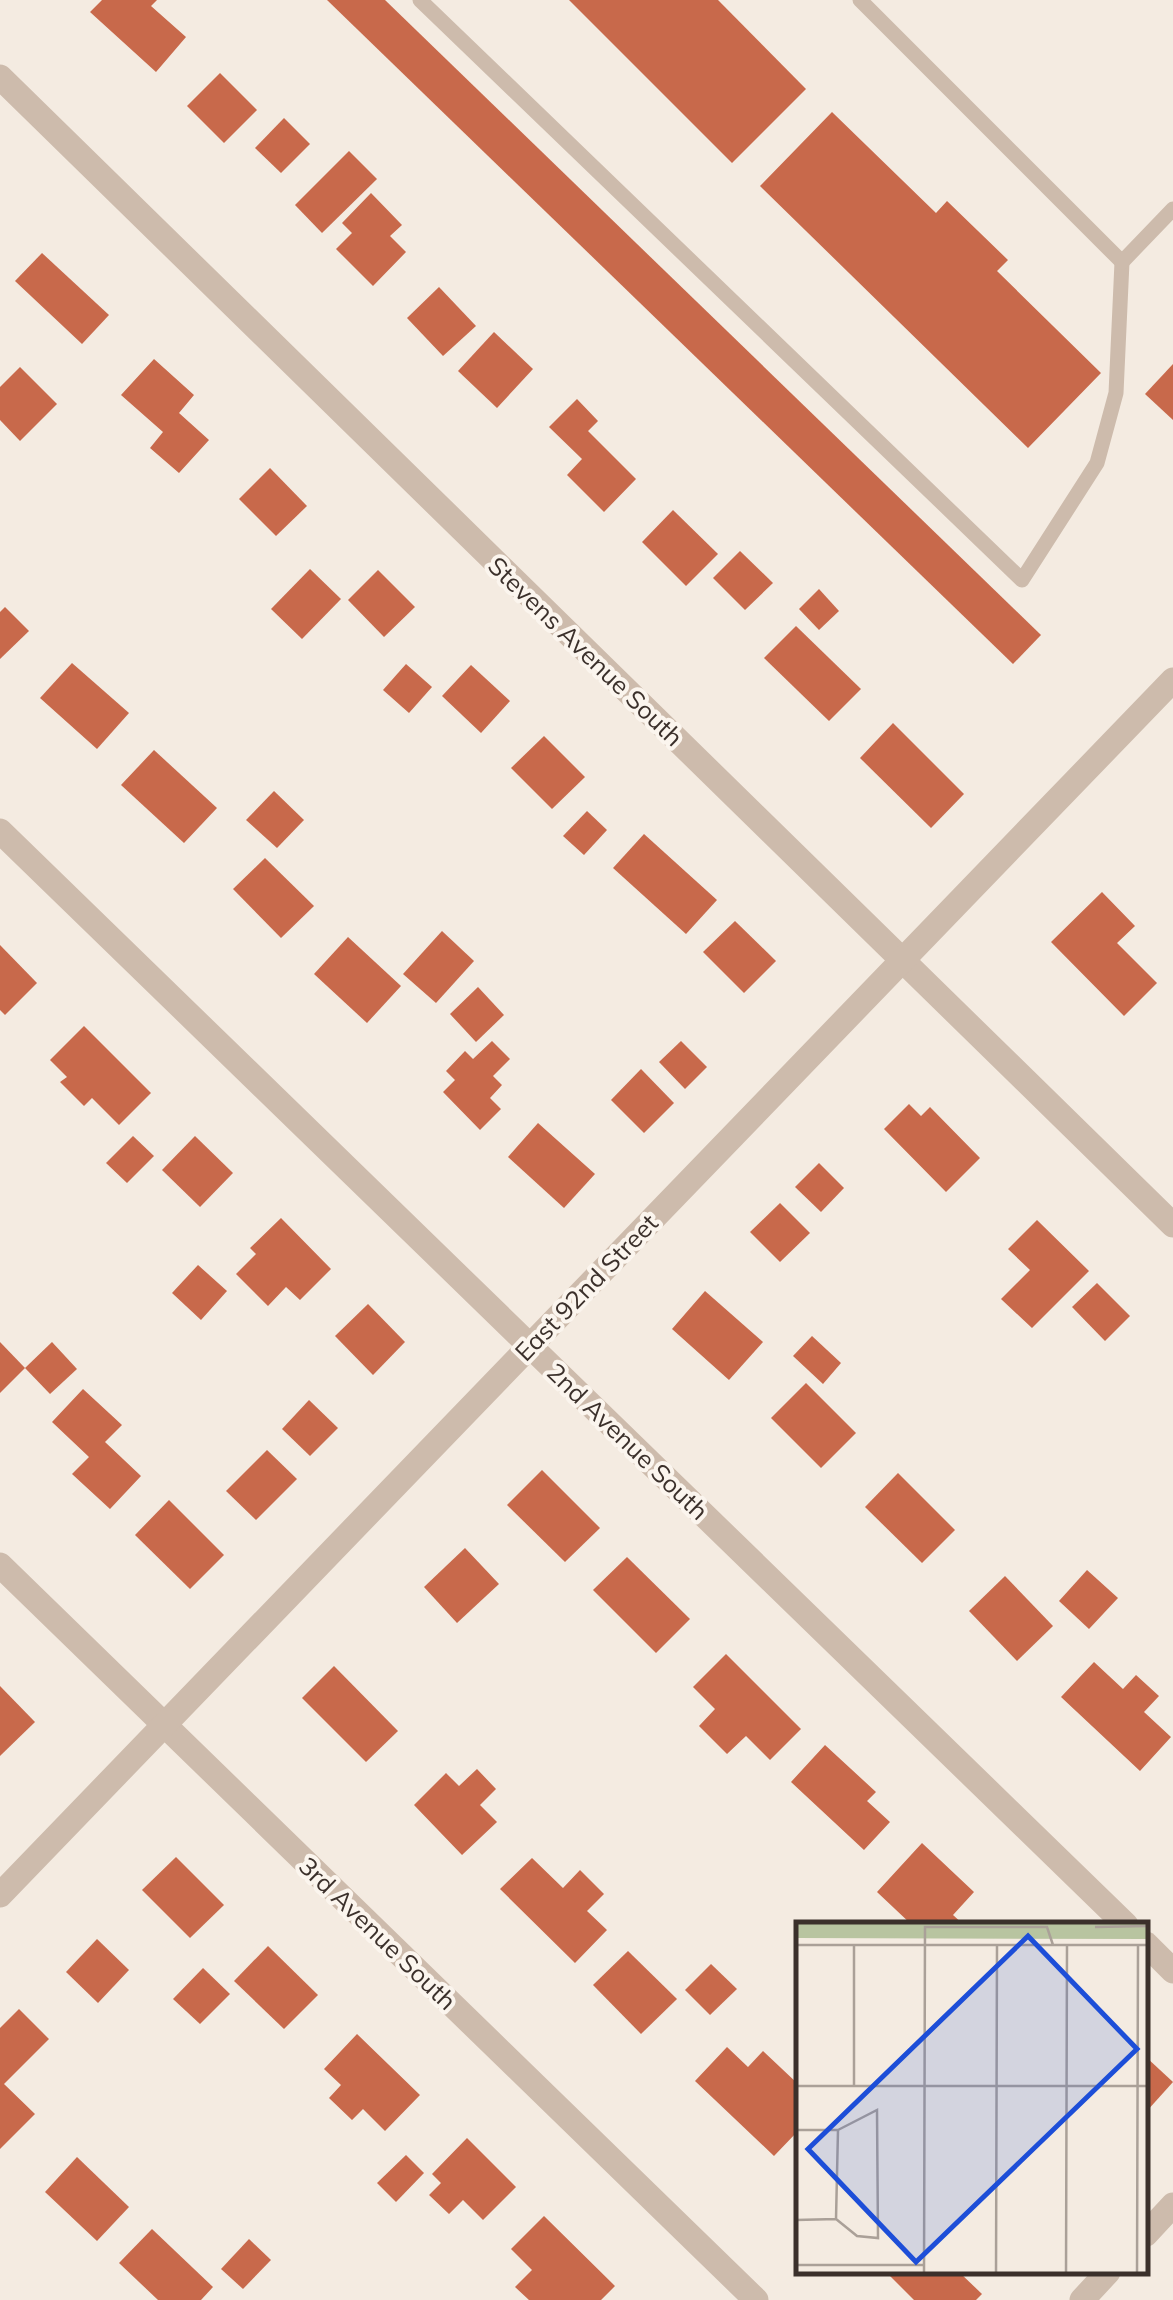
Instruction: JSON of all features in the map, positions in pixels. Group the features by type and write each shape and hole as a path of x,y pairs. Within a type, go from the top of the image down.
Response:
{"street":[{"name":"Stevens Avenue South","path":"0,76 1173,1225"},
{"name":"East 92nd Street","path":"0,1895 1173,680"},
{"name":"2nd Avenue South","path":"0,831 1123,1922"},
{"name":"3rd Avenue South","path":"0,1565 756,2300"},
{"path":"1148,1946 1173,1971"},
{"path":"1148,2232 1173,2205"},
{"path":"1082,2300 1105,2275"}],"lane":[{"path":"420,0 1022,580 1097,463 1116,393 1122,262 1173,209"},
{"path":"860,0 1122,262"}],"building":[{"path":"102,0 157,0 151,6 186,37 156,72 90,12"},
{"path":"327,0 385,0 1041,635 1013,664"},
{"path":"569,0 718,0 806,89 732,163"},
{"path":"220,73 257,110 224,143 187,106"},
{"path":"832,112 936,213 947,201 1008,260 997,271 1101,373 1028,448 760,186"},
{"path":"284,118 310,144 281,173 255,148"},
{"path":"349,151 377,179 322,233 295,205"},
{"path":"371,193 402,225 390,236 406,252 373,286 336,249 352,233 342,223"},
{"path":"42,253 109,315 82,344 15,281"},
{"path":"439,287 476,326 443,356 407,318"},
{"path":"494,332 533,369 497,408 458,371"},
{"path":"154,359 194,395 179,413 209,440 179,473 150,448 163,432 121,395"},
{"path":"1173,364 1173,420 1145,394"},
{"path":"20,367 57,404 20,441 0,420 0,387"},
{"path":"577,399 598,421 588,431 636,479 604,512 567,475 582,459 549,427"},
{"path":"270,468 307,506 276,536 239,499"},
{"path":"673,510 718,554 686,586 642,542"},
{"path":"740,551 773,583 745,610 713,578"},
{"path":"310,569 341,599 302,639 271,609"},
{"path":"378,570 415,607 384,637 348,600"},
{"path":"819,589 839,611 819,630 799,609"},
{"path":"5,607 29,631 0,659 0,612"},
{"path":"796,626 861,689 829,721 764,658"},
{"path":"72,663 129,713 97,749 40,698"},
{"path":"406,664 432,687 409,713 383,690"},
{"path":"471,665 510,701 481,733 442,696"},
{"path":"893,723 964,794 931,828 860,758"},
{"path":"544,736 585,777 552,809 511,768"},
{"path":"154,750 217,808 184,843 121,785"},
{"path":"274,791 304,820 277,848 246,820"},
{"path":"587,811 607,830 584,855 563,836"},
{"path":"644,834 717,900 686,934 613,868"},
{"path":"265,858 314,906 281,938 233,889"},
{"path":"1102,892 1135,926 1117,943 1157,983 1124,1016 1051,942"},
{"path":"735,921 776,961 744,993 703,952"},
{"path":"442,931 474,961 436,1003 403,974"},
{"path":"348,937 401,986 367,1023 314,974"},
{"path":"0,945 37,983 5,1015 0,1010"},
{"path":"478,987 504,1015 476,1042 450,1014"},
{"path":"84,1026 151,1093 119,1125 92,1098 84,1106 60,1082 67,1077 50,1060"},
{"path":"492,1041 510,1059 493,1076 502,1085 490,1098 501,1109 480,1130 443,1092 455,1080 446,1071 465,1051 473,1059"},
{"path":"681,1041 707,1067 685,1089 659,1062"},
{"path":"641,1069 674,1103 644,1133 611,1100"},
{"path":"909,1104 921,1116 930,1107 980,1158 946,1192 884,1129"},
{"path":"538,1123 595,1174 564,1208 508,1157"},
{"path":"133,1136 154,1156 127,1183 106,1163"},
{"path":"195,1136 233,1173 200,1207 162,1170"},
{"path":"819,1163 844,1188 821,1212 795,1187"},
{"path":"780,1203 810,1233 780,1262 750,1232"},
{"path":"281,1218 331,1269 300,1300 286,1287 268,1306 236,1274 256,1254 250,1248"},
{"path":"1037,1220 1089,1271 1032,1328 1001,1299 1030,1270 1008,1249"},
{"path":"198,1265 227,1291 201,1320 172,1293"},
{"path":"1097,1283 1130,1316 1105,1341 1072,1307"},
{"path":"705,1291 763,1342 729,1380 672,1329"},
{"path":"368,1304 405,1342 373,1375 335,1336"},
{"path":"812,1336 841,1363 823,1384 793,1356"},
{"path":"0,1342 25,1368 0,1393"},
{"path":"52,1342 77,1369 50,1394 25,1368"},
{"path":"806,1383 856,1433 821,1468 771,1418"},
{"path":"83,1389 122,1425 105,1442 141,1476 110,1509 72,1474 89,1457 52,1422"},
{"path":"309,1400 338,1428 310,1456 282,1429"},
{"path":"267,1450 297,1479 256,1520 226,1491"},
{"path":"542,1470 600,1528 565,1562 507,1505"},
{"path":"898,1473 955,1530 922,1563 865,1507"},
{"path":"169,1500 224,1555 190,1589 135,1535"},
{"path":"465,1548 499,1584 457,1623 424,1587"},
{"path":"627,1557 690,1619 656,1653 593,1590"},
{"path":"1087,1570 1118,1598 1089,1629 1059,1601"},
{"path":"1005,1576 1053,1626 1017,1661 969,1611"},
{"path":"726,1654 801,1729 770,1760 746,1736 727,1754 699,1726 715,1709 693,1687"},
{"path":"1094,1662 1123,1689 1136,1675 1159,1696 1144,1712 1171,1737 1140,1771 1061,1697"},
{"path":"334,1666 398,1731 366,1762 302,1698"},
{"path":"0,1686 35,1722 0,1756"},
{"path":"825,1745 876,1792 867,1801 890,1822 864,1850 791,1782"},
{"path":"477,1769 496,1789 480,1805 497,1822 462,1855 414,1805 446,1773 459,1786"},
{"path":"922,1843 974,1892 953,1915 961,1922 909,1922 877,1892"},
{"path":"176,1857 224,1905 190,1938 142,1890"},
{"path":"532,1858 563,1888 580,1870 604,1894 587,1911 607,1930 575,1963 500,1889"},
{"path":"97,1939 129,1970 98,2003 66,1972"},
{"path":"268,1946 318,1995 284,2029 234,1981"},
{"path":"628,1951 677,1999 641,2034 593,1985"},
{"path":"711,1964 737,1989 710,2015 685,1990"},
{"path":"203,1968 230,1994 200,2024 173,1999"},
{"path":"19,2009 49,2039 4,2084 35,2114 0,2149 0,2028"},
{"path":"357,2034 420,2095 385,2131 363,2109 352,2120 329,2098 341,2085 324,2069"},
{"path":"727,2047 748,2067 763,2051 796,2082 796,2133 774,2156 695,2081"},
{"path":"1148,2059 1173,2082 1148,2110"},
{"path":"467,2138 516,2187 483,2220 463,2200 449,2214 429,2195 441,2183 432,2174"},
{"path":"406,2155 424,2173 396,2202 377,2183"},
{"path":"77,2157 129,2207 97,2241 45,2192"},
{"path":"544,2216 615,2286 601,2300 529,2300 515,2287 532,2270 511,2249"},
{"path":"152,2229 213,2287 201,2300 158,2300 119,2263"},
{"path":"249,2239 271,2260 243,2289 221,2269"},
{"path":"889,2275 962,2275 982,2294 976,2300 914,2300"}]}
